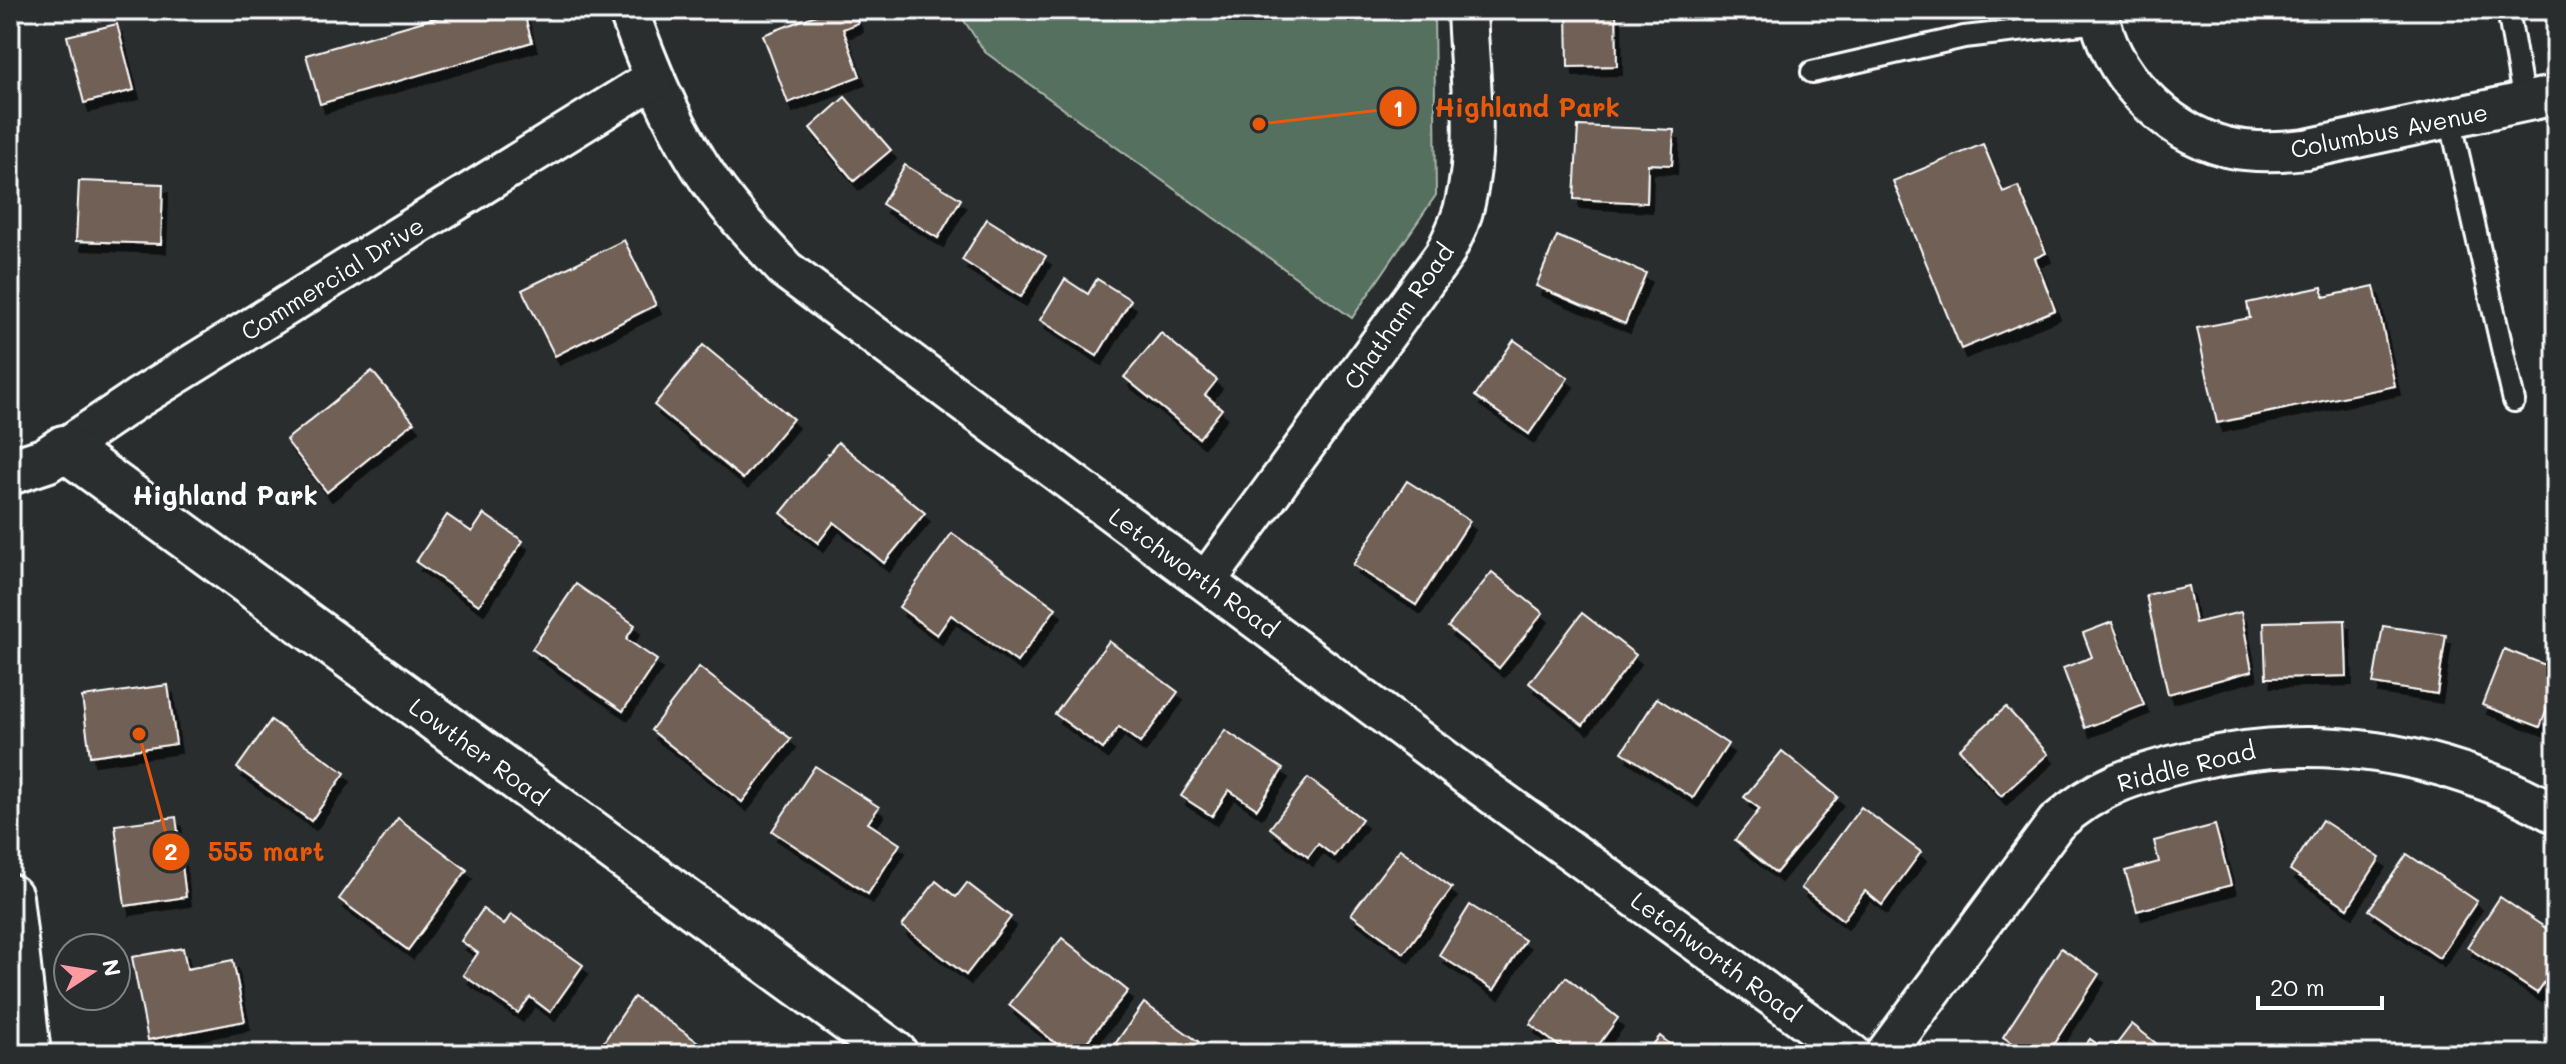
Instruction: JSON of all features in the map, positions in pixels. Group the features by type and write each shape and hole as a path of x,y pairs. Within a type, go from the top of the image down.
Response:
{"main road":[{"name":"Commercial Drive","path":"10,472 46,460 64,448"},
{"name":"Lowther Road","path":"64,448 869,1047"},
{"path":"10,897 28,1054"}],"street":[{"name":"Letchworth Road","path":"628,10 653,79 699,165 733,213 786,270 1467,776 1852,1054"},
{"name":"Chatham Road","path":"1207,580 1444,255 1459,224 1466,201 1471,156 1467,10"},
{"name":"Columbus Avenue","path":"2099,16 2124,74 2154,109 2183,129 2225,147 2271,152 2306,149 2540,99"},
{"name":"Commercial Drive","path":"64,448 138,398 653,79"},
{"name":"Riddle Road","path":"1885,1054 2056,823 2085,797 2121,779 2233,750 2325,745 2398,754 2469,773 2520,794 2556,814"}],"lane":[{"path":"2508,10 2540,99"},
{"path":"1812,72 1964,37 2099,16"},
{"path":"2450,118 2514,401"}],"green space":[{"path":"957,10 1434,10 1436,195 1352,318 985,52"}],"building":[{"path":"462,10 523,10 532,42 320,104 306,55"},
{"path":"829,10 853,10 858,23 843,29 860,76 788,103 763,35"},
{"path":"1567,10 1616,10 1617,66 1568,67"},
{"path":"117,24 134,90 84,103 67,36"},
{"path":"845,97 891,150 854,181 810,128"},
{"path":"1578,126 1674,130 1672,165 1648,164 1647,203 1574,199"},
{"path":"1983,144 2003,192 2018,186 2046,253 2035,258 2055,310 1961,349 1893,181"},
{"path":"905,165 961,199 938,238 882,204"},
{"path":"79,181 163,184 161,244 76,241"},
{"path":"987,219 1046,256 1021,297 962,260"},
{"path":"1557,236 1646,273 1625,324 1536,286"},
{"path":"624,240 656,305 555,356 522,290"},
{"path":"1065,279 1088,294 1097,279 1131,300 1097,356 1040,320"},
{"path":"2374,286 2395,386 2217,423 2197,328 2250,318 2247,303 2322,287 2324,297"},
{"path":"1161,333 1217,380 1205,395 1222,409 1199,438 1124,377"},
{"path":"1514,340 1568,378 1529,434 1475,396"},
{"path":"703,345 793,419 743,479 654,405"},
{"path":"372,371 414,422 327,492 286,440"},
{"path":"838,442 925,513 884,563 834,522 818,543 781,513"},
{"path":"1407,481 1470,521 1416,605 1353,565"},
{"path":"484,514 523,541 479,605 416,562 447,515 472,532"},
{"path":"952,533 1056,608 1017,662 951,615 937,635 899,607"},
{"path":"1492,572 1543,613 1499,668 1448,627"},
{"path":"576,584 635,625 626,639 657,660 623,711 532,649"},
{"path":"2188,586 2195,623 2241,612 2252,671 2168,694 2146,595"},
{"path":"1582,613 1636,655 1583,725 1529,683"},
{"path":"2345,620 2347,676 2266,678 2264,622"},
{"path":"2112,622 2144,705 2085,728 2063,668 2092,657 2083,633"},
{"path":"2383,626 2446,635 2437,694 2373,684"},
{"path":"1109,641 1178,692 1140,743 1119,727 1103,749 1055,714"},
{"path":"2504,649 2556,669 2556,686 2540,727 2482,705"},
{"path":"699,667 791,739 742,802 651,730"},
{"path":"168,685 176,744 90,756 82,697"},
{"path":"1657,698 1728,744 1693,798 1622,752"},
{"path":"2006,707 2048,754 2001,796 1959,749"},
{"path":"271,720 345,773 311,821 237,768"},
{"path":"1225,730 1283,769 1257,809 1229,790 1212,816 1181,796"},
{"path":"1782,751 1838,797 1776,873 1735,840 1760,809 1744,797"},
{"path":"815,766 879,807 868,823 900,844 868,894 772,831"},
{"path":"1308,778 1362,819 1334,856 1318,844 1308,857 1270,828"},
{"path":"1861,807 1921,852 1882,905 1865,891 1843,920 1801,888"},
{"path":"176,817 186,897 125,906 115,825"},
{"path":"398,818 467,870 408,950 339,899"},
{"path":"2322,820 2380,858 2348,908 2290,870"},
{"path":"2215,825 2231,885 2137,911 2125,871 2159,862 2154,841"},
{"path":"1400,849 1452,888 1404,953 1351,914"},
{"path":"2407,854 2477,901 2439,958 2369,910"},
{"path":"936,881 956,897 967,883 1011,917 966,975 902,926"},
{"path":"2500,897 2556,935 2556,965 2537,993 2467,947"},
{"path":"1470,905 1525,940 1494,990 1439,955"},
{"path":"483,909 504,925 511,914 583,965 550,1012 530,997 518,1013 463,975 478,953 461,941"},
{"path":"1062,938 1128,991 1077,1054 1069,1054 1009,1005"},
{"path":"183,948 187,969 233,960 245,1021 148,1040 132,957"},
{"path":"2061,948 2099,974 2047,1054 2028,1054 2003,1037"},
{"path":"1566,977 1618,1018 1592,1054 1569,1054 1530,1024"},
{"path":"634,997 715,1054 619,1054 603,1043"},
{"path":"1144,1003 1199,1042 1191,1054 1108,1054"},
{"path":"2132,1024 2167,1052 2079,1054 2090,1039 2110,1053"},
{"path":"1660,1036 1682,1054 1645,1054"}],"place":[{"name":"Highland Park","path":"1259,124"},
{"name":"555 mart","path":"139,734"}],"district":[{"name":"Highland Park","path":"225,495"}]}
